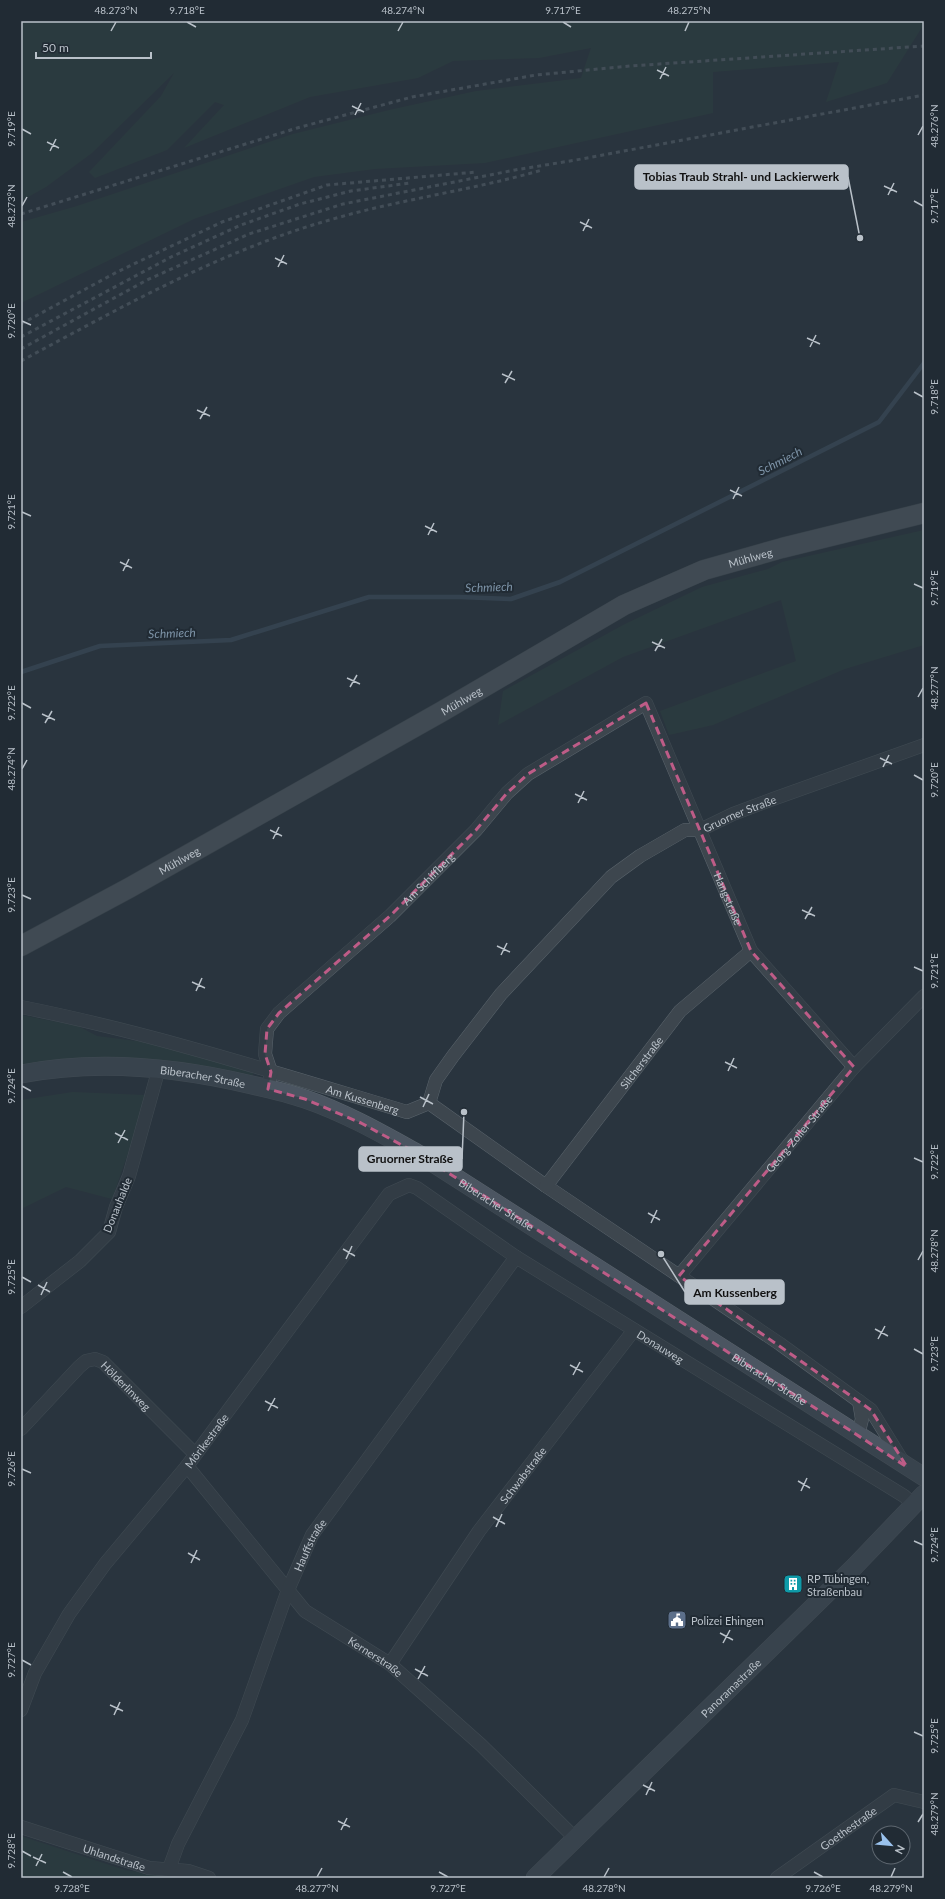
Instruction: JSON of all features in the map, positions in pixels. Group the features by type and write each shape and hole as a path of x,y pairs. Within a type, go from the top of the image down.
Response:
{"main road":[{"name":"Mühlweg","path":"21,946 129,888 441,712 624,605 704,570 782,548 924,513"}],"street":[{"name":"Hangstraße","path":"646,703 750,951 854,1068"},
{"name":"Am Schiffberg","path":"269,1080 265,1054 267,1029 280,1011 390,916 476,830 507,793 528,774 646,703"},
{"name":"Gruorner Straße","path":"429,1103 436,1080 453,1056 515,978 611,877 640,856 685,830 700,830 733,814 924,745"},
{"name":"Silcherstraße","path":"546,1186 680,1011 750,951"},
{"name":"Georg-Zoller-Straße","path":"679,1276 854,1068 924,996"},
{"name":"Am Kussenberg","path":"21,1007 61,1015 167,1042 269,1080 407,1112 429,1103"},
{"name":"Biberacher Straße","path":"21,1074 92,1066 159,1068 214,1076 269,1080 312,1102 361,1123 422,1156 924,1477"},
{"name":"Donauhalde","path":"21,1307 80,1261 109,1232 116,1207 130,1176 159,1068"},
{"path":"429,1103 546,1186 780,1344 871,1410 907,1466"},
{"name":"Donauweg","path":"409,1185 417,1188 516,1257 634,1330 904,1496 919,1499"},
{"name":"Mörikestraße","path":"21,1710 35,1673 69,1614 105,1564 187,1466 388,1194 409,1185"},
{"name":"Hauffstraße","path":"169,1869 178,1844 242,1720 265,1649 288,1590 312,1535 516,1257"},
{"name":"Schwabstraße","path":"390,1664 480,1531 634,1330"},
{"name":"Hölderlinweg","path":"21,1429 79,1367 86,1361 94,1358 103,1362 195,1454"},
{"path":"858,1435 862,1419 859,1402"},
{"name":"Kernerstraße","path":"187,1466 305,1611 390,1664 481,1745 575,1838"},
{"name":"Panoramastraße","path":"535,1878 807,1614 919,1499"},
{"name":"Goethestraße","path":"777,1878 894,1795 924,1802"},
{"name":"Uhlandstraße","path":"21,1827 149,1868 188,1871 209,1878"}],"highlighted area":[{"path":"646,703 751,951 854,1067 679,1276 871,1410 907,1467 422,1156 361,1123 305,1099 268,1089 271,1072 265,1054 267,1029 279,1013 390,916 476,830 507,793 528,774"}],"green space":[{"path":"21,21 924,21 924,24 887,83 826,102 839,62 713,72 713,113 485,163 375,169 314,177 194,219 21,303 21,222 77,206 293,134 389,110 476,91 581,78 591,48 539,58 453,61 418,78 310,97 184,148 224,105 215,102 167,150 95,178 89,172 161,96 174,73 92,153 46,187 21,201"},
{"path":"924,530 924,645 845,669 713,725 669,735 660,711 796,661 781,600 623,657 498,725 503,691 623,625 702,587 768,569 782,562"},
{"path":"21,1015 78,1026 97,1036 144,1042 209,1059 253,1073 252,1079 149,1063 68,1059 21,1066"},
{"path":"73,1092 145,1095 133,1139 112,1199 66,1187 21,1209 21,1100"},
{"path":"21,1836 125,1870 181,1878 21,1878"}],"waterway":[{"name":"Schmiech","path":"21,672 100,646 231,640 369,597 460,597 511,599 560,582 879,422 924,363"}],"railway":[{"path":"21,214 297,128 412,97 536,75 630,66 924,46"},
{"path":"21,349 147,280 249,234 343,204 515,170 924,95"},
{"path":"21,361 173,281 212,263 292,232 359,212 542,170"},
{"path":"21,324 117,272 222,222 327,185 477,172"},
{"path":"21,337 171,257 241,225 300,204 351,191 410,183"}],"place":[{"name":"Tobias Traub Strahl- und Lackierwerk","path":"860,238"},
{"name":"Gruorner Straße","path":"464,1112"},
{"name":"Am Kussenberg","path":"661,1254"},
{"name":"RP Tübingen, Straßenbau","path":"793,1584"},
{"name":"Polizei Ehingen","path":"677,1620"}]}
